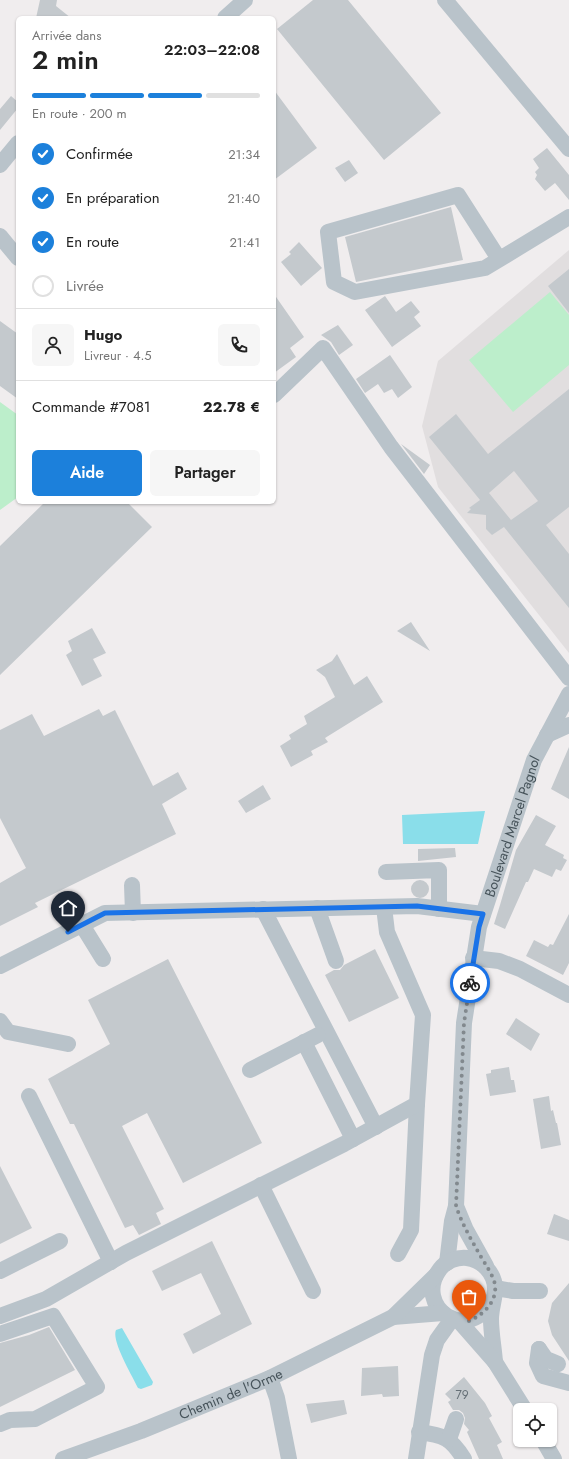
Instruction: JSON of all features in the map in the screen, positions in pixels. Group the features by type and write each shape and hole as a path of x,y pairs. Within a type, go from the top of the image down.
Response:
{"street":[{"path":"226,16 245,0"},
{"path":"445,0 569,149"},
{"path":"0,165 16,145"},
{"path":"499,259 458,195 328,232 334,282 355,292 485,268 569,217"},
{"path":"0,236 16,256"},
{"path":"276,394 323,348 391,447 569,678"},
{"name":"Boulevard Marcel Pagnol","path":"447,1263 452,1221 456,1206 464,1023 474,958 483,914 534,760 569,694"},
{"path":"547,735 569,725"},
{"path":"386,872 439,870 439,909"},
{"path":"132,885 133,912"},
{"path":"0,966 105,913 417,906 483,914"},
{"path":"384,907 387,932 424,1015 417,1104 411,1230 398,1254"},
{"path":"317,908 336,960"},
{"path":"263,909 376,1126"},
{"path":"82,925 103,959"},
{"path":"474,958 499,961 520,969 569,995"},
{"path":"0,1021 8,1032 68,1044"},
{"path":"250,1070 318,1035"},
{"path":"304,1042 353,1139"},
{"path":"28,1096 111,1262"},
{"path":"0,1316 46,1299 111,1262 353,1139 417,1104"},
{"path":"261,1185 313,1291"},
{"name":"Boulevard Marcel Pagnol","path":"456,1206 466,1230 488,1269"},
{"path":"0,1271 60,1242"},
{"path":"496,1362 491,1319 495,1293 493,1278 488,1269 482,1264 468,1258 455,1259 447,1263 436,1275 432,1286 436,1306 451,1317 496,1362 520,1403"},
{"name":"Chemin de l'Orme","path":"63,1459 141,1431 270,1378 393,1317 436,1275"},
{"path":"495,1293 540,1291"},
{"path":"451,1317 469,1321 479,1317 488,1309 495,1293"},
{"path":"0,1334 53,1316 97,1387 34,1419 10,1420 0,1424"},
{"name":"Chemin de l'Orme","path":"393,1317 451,1317"},
{"path":"416,1459 432,1355 437,1340 451,1317"},
{"path":"558,1364 546,1359 539,1349 537,1363 543,1376 569,1383"},
{"path":"270,1378 277,1398 289,1459"},
{"path":"449,1439 456,1419"},
{"path":"419,1432 440,1434 449,1439 464,1459"},
{"path":"546,1447 554,1459"}],"shaded area":[{"path":"569,250 569,653 438,487 422,426 438,361"}],"green space":[{"path":"550,292 569,315 569,365 513,412 469,360"},
{"path":"0,402 16,414 16,498 0,510"}],"water":[{"path":"485,811 478,844 403,844 402,815"},
{"path":"122,1328 153,1382 152,1385 141,1389 138,1388 119,1350 115,1335 116,1330"}],"building":[{"path":"40,0 57,0 56,6 68,16 36,16"},
{"path":"313,0 348,0 441,113 384,160 277,29"},
{"path":"276,93 317,148 276,179"},
{"path":"11,96 16,100 16,110 0,130 0,109"},
{"path":"547,148 569,175 569,200 555,183 545,191 535,179 537,175 535,172 539,168 533,159"},
{"path":"349,160 358,173 345,182 335,168"},
{"path":"451,207 463,260 356,282 345,237"},
{"path":"299,242 322,268 301,286 281,262 291,254 289,252"},
{"path":"569,269 569,313 548,286"},
{"path":"385,296 396,312 411,301 420,312 414,317 421,326 392,347 365,310"},
{"path":"276,297 304,337 290,348 296,357 276,372"},
{"path":"0,321 16,333 16,398 0,386"},
{"path":"338,325 353,345 339,355 331,342 321,335"},
{"path":"390,355 412,387 398,398 392,389 384,393 378,384 365,393 356,379"},
{"path":"569,389 569,507 546,525 569,554 569,608 504,527 492,535 486,529 486,515 467,513 471,509 469,508 480,500 429,437 456,414 488,454","holes":["514,471 538,501 511,520 489,493"]},
{"path":"401,444 430,465 424,474"},
{"path":"43,504 129,504 152,527 0,675 0,546"},
{"path":"411,622 430,651 397,631"},
{"path":"92,628 106,653 93,659 102,676 82,686 66,655 72,651 68,641"},
{"path":"337,654 354,685 367,676 383,702 325,738 328,742 311,751 313,755 291,767 280,746 291,739 289,735 307,724 304,716 335,697 325,677 316,670 332,661"},
{"path":"99,709 103,716 115,710 153,786 178,772 187,789 162,804 176,834 35,903 38,907 0,926 0,883 26,868 0,818 0,730 32,714 44,736"},
{"path":"569,747 569,799 551,789"},
{"path":"263,785 271,799 246,813 238,801"},
{"path":"536,815 556,826 545,845 564,855 563,858 567,860 561,871 556,869 552,877 534,869 528,882 526,882 505,929 494,924 516,850"},
{"path":"455,848 456,857 418,861 418,849"},
{"path":"420,880 426,883 429,889 426,895 420,898 414,895 411,889 414,883"},
{"path":"569,914 569,963 563,975 526,956 534,940 548,947 550,944 553,945"},
{"path":"375,949 399,998 349,1022 325,975 334,970 340,970 344,965"},
{"path":"168,959 262,1143 183,1183 147,1113 122,1126 164,1209 156,1213 161,1224 139,1235 133,1225 125,1228 74,1124 70,1124 48,1079 110,1044 88,1000"},
{"path":"516,1018 540,1034 531,1051 506,1034"},
{"path":"509,1067 511,1080 514,1080 516,1092 490,1096 486,1074 491,1073 491,1070"},
{"path":"549,1096 551,1111 553,1110 557,1123 561,1145 541,1149 533,1099"},
{"path":"0,1166 32,1228 0,1244"},
{"path":"554,1214 569,1220 569,1241 547,1234"},
{"path":"212,1241 252,1324 193,1354 183,1334 221,1314 201,1273 162,1291 152,1271"},
{"path":"569,1283 569,1361 552,1335 548,1321 552,1303"},
{"path":"49,1327 75,1370 0,1407 0,1343 29,1335"},
{"path":"398,1366 399,1396 383,1397 382,1394 361,1396 362,1368"},
{"path":"464,1377 485,1403 492,1416 489,1418 502,1442 497,1445 503,1459 479,1459 467,1432 469,1430 464,1424 465,1418 463,1413 459,1410 453,1410 448,1402 451,1400 445,1394"},
{"path":"344,1400 347,1414 311,1423 306,1404"}],"way so far":[{"path":"469,1321 479,1317 488,1309 494,1297 495,1288 493,1278 476,1250 461,1220 456,1206 458,1123 464,1023 470,983"}],"route":[{"path":"68,932 105,913 417,906 483,914 479,927 470,983"}]}
